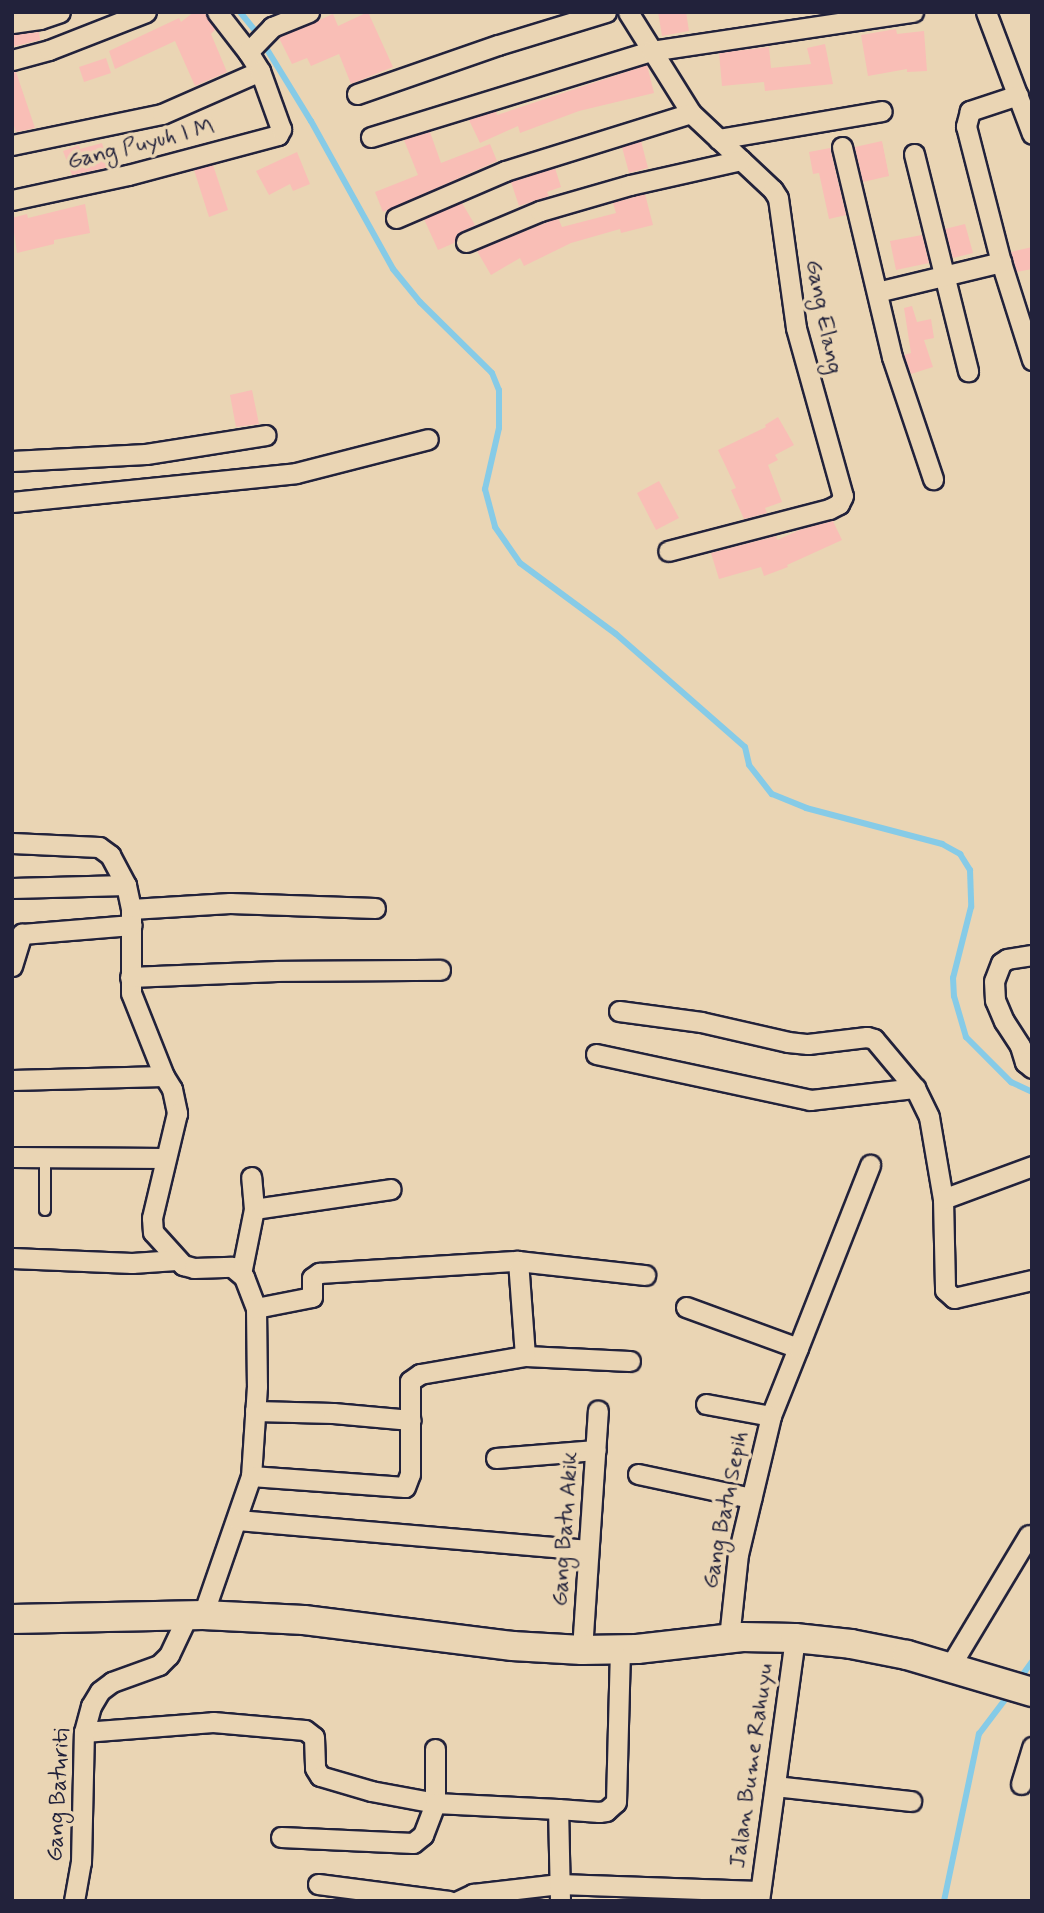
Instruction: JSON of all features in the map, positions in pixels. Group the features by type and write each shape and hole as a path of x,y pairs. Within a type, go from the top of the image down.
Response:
{"street":[{"path":"12,23 40,19 60,12"},
{"path":"12,60 49,50 146,12"},
{"path":"12,145 162,114 260,71 253,47 217,12"},
{"path":"253,47 272,27 309,12"},
{"path":"357,94 498,45 606,12"},
{"name":"Gang Elang","path":"628,12 691,113 778,198 796,328 843,496 839,504 829,509 668,551"},
{"path":"371,137 650,51 913,12"},
{"path":"986,12 1032,134"},
{"name":"Gang Puyuh I M","path":"12,200 128,175 280,133 281,129 260,71"},
{"path":"1018,95 970,111 966,121 1000,262 1032,360"},
{"path":"718,139 882,111"},
{"path":"396,219 505,171 691,113"},
{"path":"842,147 892,357 933,479"},
{"path":"914,154 968,371"},
{"path":"466,242 540,211 630,185 741,160"},
{"path":"877,292 1000,262"},
{"path":"12,461 146,454 266,435"},
{"path":"12,502 296,473 428,439"},
{"path":"12,843 99,847 110,855 126,885 132,917 131,993 164,1076 172,1088 177,1113 175,1131 165,1158 152,1229 176,1261"},
{"path":"12,888 126,885"},
{"path":"12,966 22,934 230,903 375,908"},
{"path":"1032,955 1007,959 994,974 995,1000 1025,1062 1032,1068"},
{"path":"130,977 278,971 440,970"},
{"path":"619,1011 701,1021 788,1042 808,1044 867,1037 880,1044 915,1088 929,1117 943,1199 943,1276 948,1294 959,1298 1032,1280"},
{"path":"596,1054 810,1100 915,1088"},
{"path":"12,1080 164,1076"},
{"path":"12,1157 165,1158"},
{"path":"771,1416 870,1165"},
{"path":"943,1199 1032,1166"},
{"path":"241,1274 254,1209 251,1177"},
{"path":"254,1209 391,1189"},
{"path":"12,1258 132,1263 176,1261 194,1268 232,1267 241,1274 256,1308 312,1297 312,1278 319,1273 518,1261 645,1275"},
{"path":"518,1261 525,1356"},
{"path":"686,1307 799,1349"},
{"name":"Gang Baturiti","path":"74,1901 81,1862 85,1732 91,1706 100,1690 112,1682 159,1665 169,1655 195,1616 237,1520 251,1476 256,1308"},
{"path":"251,1476 405,1487 410,1474 409,1385 420,1374 525,1356 631,1361"},
{"name":"Gang Batu Sepih","path":"706,1404 771,1416 738,1554 729,1638"},
{"path":"255,1411 333,1413 411,1420"},
{"name":"Gang Batu Akik","path":"582,1650 598,1411"},
{"path":"496,1458 596,1450"},
{"path":"638,1474 751,1498"},
{"path":"237,1520 588,1550"},
{"path":"949,1668 1029,1535"},
{"path":"12,1619 195,1616 303,1620 512,1646 582,1650 620,1650 729,1638 795,1638 881,1649 1032,1692"},
{"name":"Jalan Bume Rahuyu","path":"759,1896 795,1638"},
{"path":"85,1732 213,1721 305,1730 314,1737 315,1768 320,1776 371,1791 435,1802 600,1812 606,1811 616,1802 620,1650"},
{"path":"1021,1784 1032,1747"},
{"path":"281,1837 413,1843 423,1835 435,1802 435,1749"},
{"path":"775,1786 911,1801"},
{"path":"558,1809 560,1892"},
{"path":"318,1884 449,1901"},
{"path":"458,1901 473,1894 560,1892 759,1896"}],"lane":[{"path":"45,1156 45,1210"}],"building":[{"path":"194,12 204,12 215,30 211,34 227,72 195,86 175,41 115,69 109,51 179,18 181,22"},
{"path":"368,12 393,67 351,84 339,54 311,66 307,58 292,64 279,38 333,14 338,26"},
{"path":"658,12 686,12 689,31 662,36"},
{"path":"896,29 897,34 924,31 927,71 907,72 907,69 868,76 861,35"},
{"path":"39,32 40,40 12,47 12,35"},
{"path":"825,44 833,84 765,91 764,82 722,86 719,53 769,47 771,68 811,64 807,48"},
{"path":"106,58 111,73 84,82 79,67"},
{"path":"647,65 654,93 579,111 520,133 518,126 480,143 469,120 496,111 497,115"},
{"path":"12,72 16,72 35,128 16,132 12,120"},
{"path":"430,132 441,163 490,144 497,161 383,212 375,192 418,175 404,140"},
{"path":"641,141 648,168 629,173 622,147"},
{"path":"882,141 889,176 863,182 855,147"},
{"path":"102,143 109,167 72,175 63,151 79,145 80,149"},
{"path":"830,148 846,215 829,219 819,173 813,174 809,152"},
{"path":"297,152 310,184 293,191 290,184 269,195 256,171"},
{"path":"213,165 228,210 209,217 194,170"},
{"path":"555,168 561,187 547,192 549,196 519,206 511,182"},
{"path":"645,194 653,225 621,233 620,229 571,243 524,266 520,258 491,275 477,251 558,218 562,227 616,213 613,203"},
{"path":"462,203 475,225 457,234 454,243 438,250 424,219"},
{"path":"85,204 90,233 54,240 54,244 17,253 12,218 27,214 28,218"},
{"path":"965,224 973,253 953,258 945,229"},
{"path":"922,235 929,263 896,270 890,241"},
{"path":"1032,247 1032,269 1017,272 1011,252"},
{"path":"912,306 917,322 931,319 934,338 924,340 933,367 911,374 904,355 911,353 904,308"},
{"path":"252,390 259,424 236,427 230,395"},
{"path":"778,417 794,445 775,455 778,460 768,465 782,502 765,508 767,513 744,519 731,490 736,488 718,450 766,427 765,425"},
{"path":"659,481 679,518 656,530 637,493"},
{"path":"833,521 842,540 764,576 761,567 719,579 711,553 776,536 777,540 802,529"}],"waterway":[{"path":"240,12 257,33 311,121 393,269 420,302 492,373 499,390 499,428 485,489 495,527 520,563 616,634 745,747 749,765 772,794 806,808 942,844 960,854 970,870 971,907 953,978 954,996 966,1037 1011,1082 1032,1092"},
{"path":"1018,1681 1032,1662"},
{"path":"944,1901 979,1734 1010,1693"}]}
